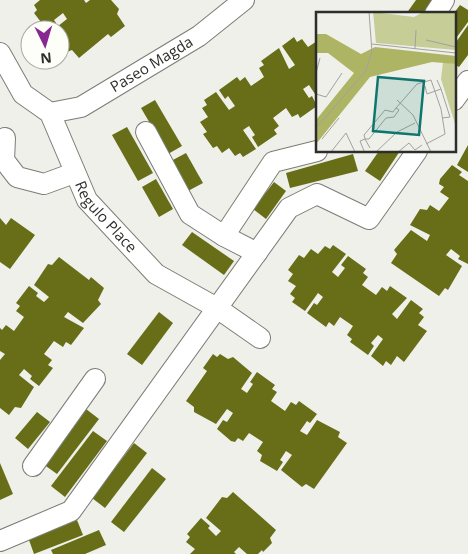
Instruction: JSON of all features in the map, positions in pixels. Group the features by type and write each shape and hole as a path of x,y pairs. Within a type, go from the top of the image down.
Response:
{"street":[{"name":"Paseo Magda","path":"50,113 82,107 199,36 244,0"},
{"path":"436,12 444,0"},
{"path":"0,52 23,94 50,113"},
{"path":"456,97 468,81"},
{"name":"Regulo Place","path":"50,113 87,200 156,274 217,308 260,338"},
{"path":"146,132 190,214 224,236 256,253"},
{"path":"5,138 4,160 17,177 44,184 74,173"},
{"path":"224,236 273,162 316,151"},
{"path":"7,544 72,510 289,208 317,194 369,219 416,152"},
{"path":"33,466 95,379"}],"building":[{"path":"40,0 84,0 86,3 90,0 111,0 119,9 117,14 125,26 111,37 108,34 79,58 72,50 70,51 70,20 66,20 67,19 63,13 54,20 39,20 34,13 37,10 34,5"},
{"path":"416,0 437,0 428,12 407,12"},
{"path":"460,5 468,10 468,22 456,38 456,12"},
{"path":"468,25 468,55 459,67 456,65 456,42"},
{"path":"294,37 297,42 302,39 308,47 316,42 316,96 309,85 303,89 309,98 312,96 316,107 300,118 298,114 292,117 286,108 273,118 279,126 274,130 277,134 258,147 252,137 255,135 249,126 243,130 256,149 243,157 240,153 235,156 229,148 222,153 217,146 213,148 203,134 207,132 200,122 208,117 202,108 207,105 204,100 216,92 229,110 235,106 228,96 225,99 219,90 237,77 240,81 245,77 251,86 264,77 259,68 264,65 261,61 279,48 289,69 295,65 282,46"},
{"path":"155,100 182,146 168,154 141,108"},
{"path":"127,127 153,173 138,181 112,135"},
{"path":"468,145 468,172 457,165"},
{"path":"378,152 399,152 380,181 365,171"},
{"path":"186,153 203,183 188,191 171,161"},
{"path":"353,154 358,171 290,188 286,173"},
{"path":"452,165 462,172 459,175 468,181 468,264 458,259 460,256 451,249 446,255 462,266 448,290 445,288 439,296 391,263 397,254 394,250 411,230 427,241 430,235 410,225 420,209 427,210 430,205 439,211 449,198 440,192 444,187 439,184 440,179"},
{"path":"156,179 173,209 159,217 142,187"},
{"path":"274,182 286,191 266,219 253,209"},
{"path":"0,218 6,225 11,218 35,235 10,269 0,262"},
{"path":"192,232 234,261 224,275 182,245"},
{"path":"333,245 346,254 332,272 338,277 345,268 341,265 348,256 366,269 363,273 368,277 362,285 376,295 382,287 387,291 390,286 407,298 392,314 397,319 411,300 423,309 419,313 424,317 418,325 427,331 404,362 397,356 391,365 386,361 383,366 371,356 383,339 378,335 371,343 374,346 368,355 350,342 352,339 347,335 353,326 340,317 334,326 329,322 326,327 307,313 314,303 317,305 323,297 318,293 305,311 292,302 295,298 290,294 296,286 288,281 293,274 288,270 299,255 304,258 311,249 318,254 325,246 330,249"},
{"path":"59,257 89,280 91,277 104,288 98,300 101,304 83,323 68,312 64,317 84,328 71,345 66,342 63,347 54,341 44,354 52,360 48,365 53,368 39,386 30,379 32,376 24,369 19,375 34,387 21,408 15,407 9,415 0,408 0,360 5,354 0,351 0,328 2,330 6,325 14,331 24,317 16,311 20,306 16,303 29,286 38,293 36,296 44,302 49,297 34,285 48,264 52,265"},
{"path":"159,312 173,323 142,365 127,354"},
{"path":"213,354 217,357 220,354 228,359 233,357 252,373 241,389 247,393 253,384 250,382 257,372 275,385 272,389 277,392 271,401 285,411 291,402 296,405 299,401 317,414 310,423 307,421 300,431 307,435 317,420 340,432 338,437 347,443 314,489 306,484 302,487 281,470 292,455 286,451 280,460 283,462 277,471 260,461 262,455 257,451 263,442 249,433 243,441 238,438 235,442 231,441 217,429 223,420 227,422 233,413 227,409 216,424 194,412 194,407 186,401 207,371 203,368"},
{"path":"86,409 99,419 57,474 43,464"},
{"path":"37,412 50,422 28,449 15,438"},
{"path":"93,431 107,441 65,497 51,486"},
{"path":"134,443 147,453 105,508 92,498"},
{"path":"0,463 13,494 0,500"},
{"path":"152,468 166,479 124,532 111,522"},
{"path":"233,492 276,530 270,538 272,543 263,552 262,550 258,554 247,554 239,547 234,552 236,554 190,554 195,549 186,542 190,537 187,534 201,518 210,526 208,528 216,536 221,531 206,518 222,497 227,498"},
{"path":"77,520 83,535 34,554 29,540"},
{"path":"99,530 106,545 85,554 53,554 51,550"}]}
